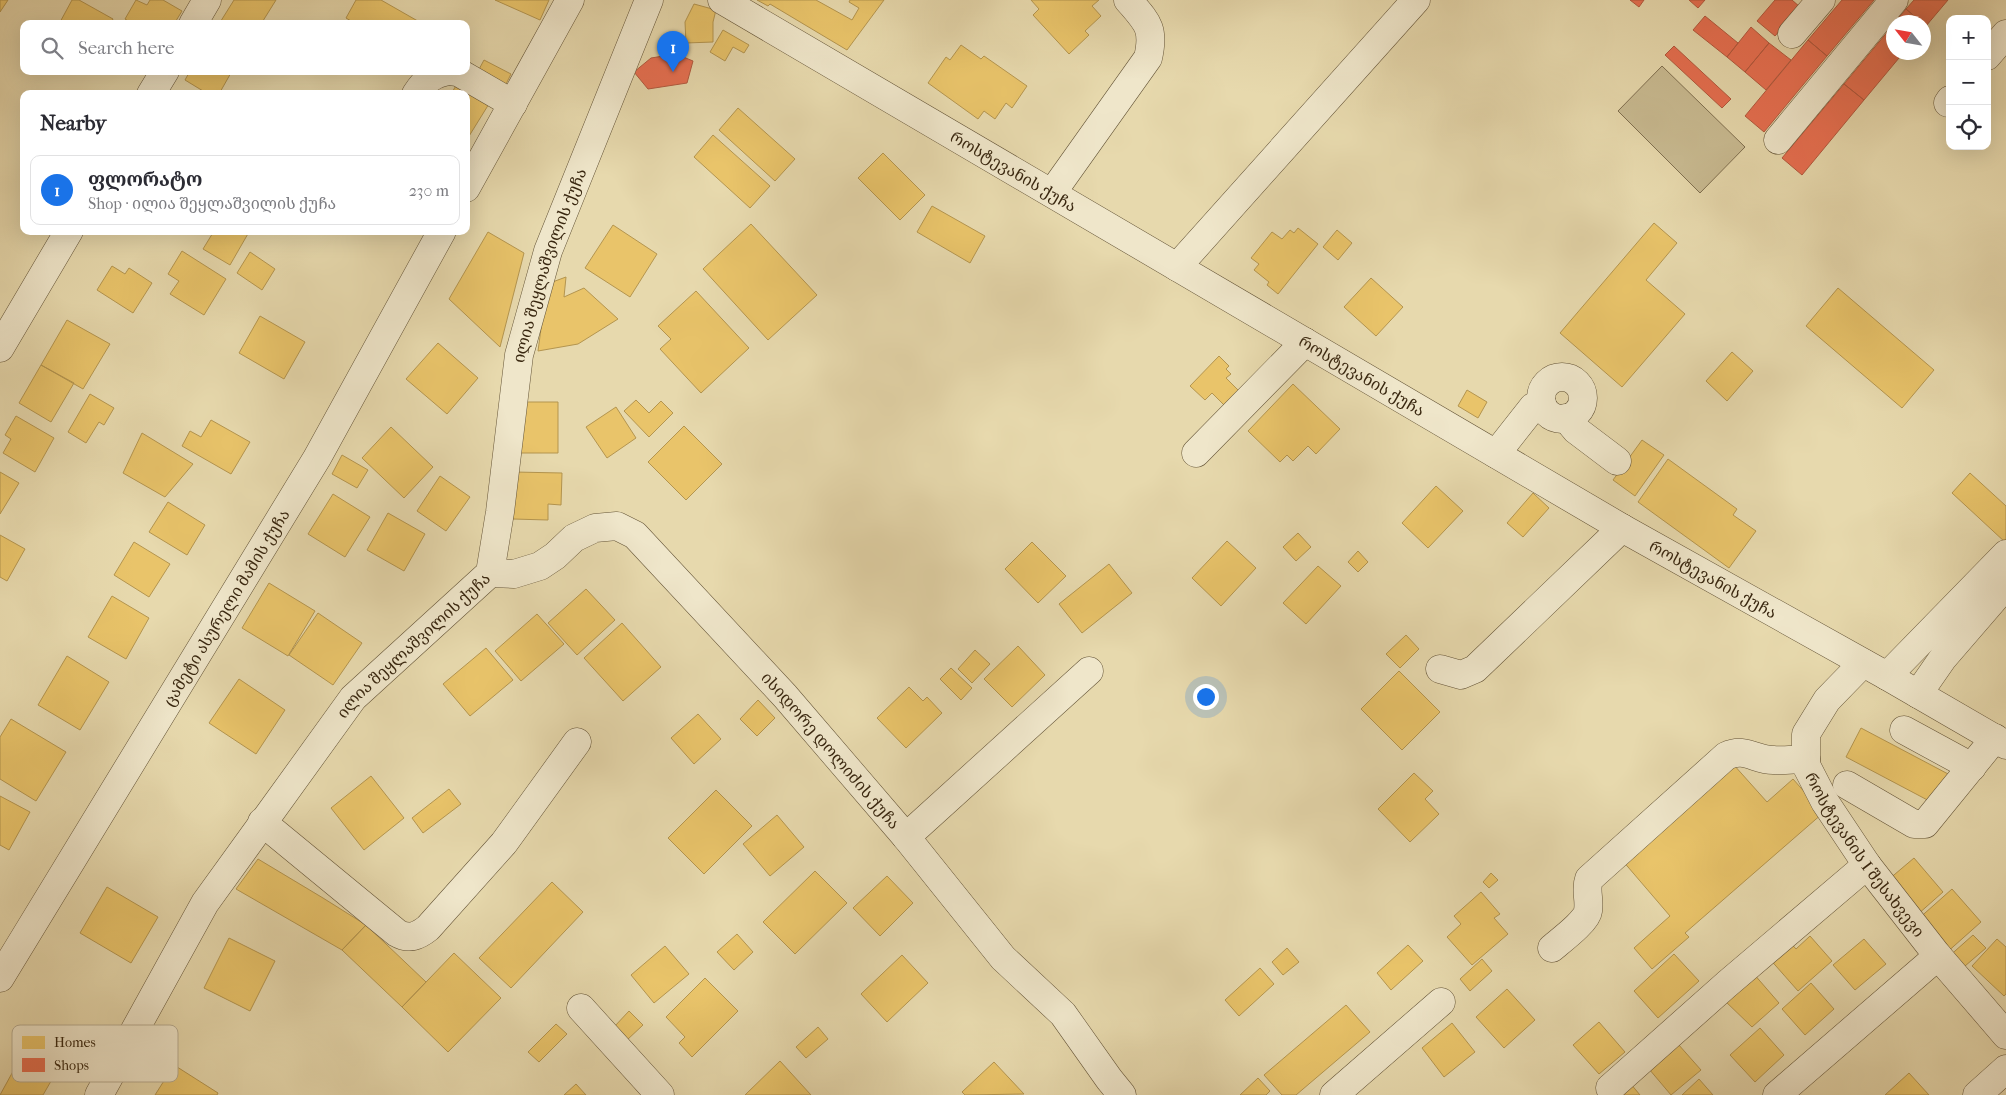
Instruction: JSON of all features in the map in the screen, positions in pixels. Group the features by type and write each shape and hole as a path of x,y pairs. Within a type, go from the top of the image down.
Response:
{"street":[{"path":"195,20 207,0"},
{"path":"470,181 570,0"},
{"name":"ილია შეყლაშვილის ქუჩა","path":"137,1025 205,903 353,698 490,573 500,512 519,355 548,251 649,0"},
{"name":"როსტევანის ქუჩა","path":"722,0 1622,528 1887,676 2000,742"},
{"path":"1052,193 1148,58 1153,39 1145,21 1128,0"},
{"path":"1176,267 1416,0"},
{"path":"1792,34 1821,0"},
{"path":"1778,140 1894,0"},
{"path":"1991,51 2006,34"},
{"path":"153,90 163,75"},
{"path":"418,90 422,84 435,75"},
{"path":"463,75 513,104"},
{"path":"0,348 68,235"},
{"name":"ცამეტი ასურელი მამის ქუჩა","path":"0,978 317,458 440,235"},
{"path":"1196,453 1304,342"},
{"path":"1561,377 1574,381 1580,386 1583,399 1578,411 1566,418 1553,416 1542,404 1542,394 1548,382 1561,377"},
{"path":"1496,454 1532,407 1542,404"},
{"path":"1566,418 1576,430 1617,461"},
{"name":"ისიდორე დოლიძის ქუჩა","path":"490,573 514,574 540,566 556,556 574,538 595,528 617,526 635,535 785,696 906,837 1003,958 1063,1014 1122,1095"},
{"path":"1440,668 1461,675 1475,669 1622,528"},
{"path":"1887,676 2006,554"},
{"path":"1918,694 1943,658 2006,585"},
{"name":"როსტევანის I შესახვევი","path":"1863,663 1826,700 1806,734 1806,765 1825,802 1866,865 1938,956 2006,1035"},
{"path":"906,837 1089,671"},
{"path":"1904,730 1972,767"},
{"path":"262,822 397,933 404,937 412,937 421,934 428,928 504,843 577,742"},
{"path":"1847,785 1914,824 1920,825 1928,822 1972,767 2000,742"},
{"path":"1552,948 1584,919 1588,912 1586,886 1589,879 1726,756 1735,752 1772,760 1806,759"},
{"path":"1610,1088 1727,984 1866,865"},
{"path":"1777,1095 1938,956"},
{"path":"1334,1095 1441,1002"},
{"path":"581,1008 660,1095"},
{"path":"1977,1095 2006,1069"},
{"name":"ილია შეყლაშვილის ქუჩა","path":"98,1095 105,1082"}],"shaded area":[{"path":"1662,66 1745,147 1700,193 1618,111"}],"building: Homes":[{"path":"0,0 8,0 0,12"},
{"path":"72,0 79,0 113,19 112,20 61,20"},
{"path":"136,0 147,5 150,0 163,0 182,11 176,20 125,19"},
{"path":"234,0 276,0 264,20 222,20"},
{"path":"356,0 381,0 416,20 349,20 346,18"},
{"path":"495,0 549,0 540,20"},
{"path":"757,0 816,0 852,20 859,8 849,2 850,0 884,0 847,50 770,4 768,6"},
{"path":"1031,0 1099,0 1092,6 1101,16 1085,31 1089,35 1069,54 1033,15 1039,9"},
{"path":"694,4 716,10 713,22 713,42 686,43 685,22"},
{"path":"723,30 749,45 744,53 733,47 725,61 710,52"},
{"path":"961,45 981,59 984,56 1027,86 1012,108 1006,103 995,119 984,111 978,119 928,83 946,57 950,60"},
{"path":"484,60 511,74 504,88 477,73"},
{"path":"188,75 230,75 221,90 201,90 185,80"},
{"path":"460,79 492,99 470,135 470,90 453,90"},
{"path":"738,108 795,159 775,181 719,130"},
{"path":"713,135 770,186 750,208 694,157"},
{"path":"883,153 925,195 900,220 858,178"},
{"path":"932,206 985,236 970,263 917,232"},
{"path":"1654,223 1677,243 1646,280 1685,314 1622,387 1560,333"},
{"path":"751,224 817,295 768,340 703,269"},
{"path":"613,225 657,254 630,297 585,268"},
{"path":"1298,228 1318,244 1278,294 1267,285 1269,282 1254,270 1259,264 1251,258 1272,232 1282,239 1290,230 1294,233"},
{"path":"1337,230 1352,243 1338,260 1323,247"},
{"path":"488,232 524,253 500,347 449,299"},
{"path":"212,235 247,235 230,265 203,249"},
{"path":"182,251 226,279 204,315 170,294 179,281 168,274"},
{"path":"250,252 275,269 262,290 237,273"},
{"path":"112,266 125,274 129,268 152,283 133,313 97,290"},
{"path":"566,277 564,297 584,288 618,319 578,344 538,351 547,284"},
{"path":"1371,278 1403,307 1376,336 1344,307"},
{"path":"1838,288 1934,370 1902,408 1806,326"},
{"path":"696,291 749,348 701,393 660,349 671,339 658,326"},
{"path":"260,316 305,342 284,379 239,353"},
{"path":"67,320 110,344 83,389 41,365"},
{"path":"438,343 478,378 447,414 406,379"},
{"path":"1732,352 1753,371 1727,401 1706,381"},
{"path":"1219,356 1229,366 1226,369 1231,374 1226,378 1240,392 1226,407 1212,393 1205,400 1190,386"},
{"path":"41,365 74,383 51,422 19,403"},
{"path":"1293,384 1340,429 1316,454 1308,446 1293,461 1287,455 1280,462 1248,431"},
{"path":"1467,390 1487,402 1478,418 1458,406"},
{"path":"90,394 114,408 104,425 99,422 86,443 68,432"},
{"path":"636,400 649,413 661,401 673,413 649,437 624,411"},
{"path":"519,402 558,402 558,453 519,453"},
{"path":"616,407 636,438 607,458 586,427"},
{"path":"16,416 54,438 35,472 3,453 11,439 5,435"},
{"path":"211,420 250,442 231,474 182,446 190,431 201,437"},
{"path":"684,426 722,464 686,500 648,462"},
{"path":"391,427 433,467 404,498 362,458"},
{"path":"142,433 193,464 165,497 123,473"},
{"path":"1642,440 1664,455 1635,496 1613,480"},
{"path":"342,455 368,470 357,488 332,474"},
{"path":"1668,459 1737,509 1733,515 1756,531 1729,568 1638,502"},
{"path":"0,472 19,483 0,514"},
{"path":"514,472 562,473 561,505 548,504 548,520 513,519"},
{"path":"1970,473 2006,506 2006,543 1952,493"},
{"path":"440,476 470,497 446,531 417,511"},
{"path":"1436,486 1463,511 1428,548 1402,523"},
{"path":"1533,493 1549,508 1523,537 1507,523"},
{"path":"333,494 370,517 345,557 308,534"},
{"path":"168,502 205,525 187,555 149,532"},
{"path":"388,513 425,534 404,571 367,550"},
{"path":"1298,533 1311,547 1296,561 1283,547"},
{"path":"0,535 25,549 7,581 0,577"},
{"path":"1227,541 1256,568 1221,606 1192,578"},
{"path":"134,542 170,564 149,597 114,575"},
{"path":"1032,542 1066,576 1038,603 1005,569"},
{"path":"1358,551 1368,562 1358,572 1348,562"},
{"path":"1109,564 1132,593 1082,633 1059,604"},
{"path":"1318,566 1341,586 1306,624 1283,603"},
{"path":"269,583 315,611 288,656 242,628"},
{"path":"586,589 615,620 577,655 548,623"},
{"path":"112,596 149,618 126,659 88,637"},
{"path":"318,613 362,643 333,685 289,655"},
{"path":"537,614 564,644 521,681 495,651"},
{"path":"622,623 661,667 623,701 584,658"},
{"path":"1406,635 1419,649 1400,668 1386,654"},
{"path":"1018,646 1045,675 1012,707 984,679"},
{"path":"486,648 513,680 470,716 443,684"},
{"path":"975,650 990,664 972,683 958,669"},
{"path":"67,656 109,682 80,730 38,705"},
{"path":"951,668 972,688 961,700 940,679"},
{"path":"1399,671 1440,712 1402,750 1361,709"},
{"path":"239,679 285,710 256,754 209,723"},
{"path":"909,687 923,701 927,697 942,713 906,748 877,718"},
{"path":"758,700 775,718 757,736 740,719"},
{"path":"698,714 721,739 694,764 671,738"},
{"path":"11,719 66,752 36,801 0,779 0,737"},
{"path":"1861,728 1950,775 1935,804 1846,757"},
{"path":"1733,764 1767,802 1793,779 1823,813 1685,933 1689,937 1652,969 1634,948 1670,916 1622,860"},
{"path":"1414,773 1433,791 1425,799 1439,814 1410,842 1378,809"},
{"path":"371,776 404,818 364,850 331,808"},
{"path":"449,789 461,804 423,833 412,818"},
{"path":"716,790 752,826 704,874 668,838"},
{"path":"0,796 30,812 9,850 0,845"},
{"path":"777,815 804,847 770,876 743,844"},
{"path":"1914,858 1943,892 1917,915 1888,880"},
{"path":"258,859 366,925 342,950 236,889"},
{"path":"815,871 847,903 795,954 763,922"},
{"path":"1491,873 1498,880 1489,888 1483,882"},
{"path":"887,876 913,903 880,936 853,908"},
{"path":"552,882 583,912 511,988 479,958"},
{"path":"107,887 158,917 131,963 80,933"},
{"path":"1952,889 1981,922 1945,954 1916,921"},
{"path":"1481,892 1500,914 1494,918 1508,934 1472,965 1447,937 1461,924 1454,916"},
{"path":"366,925 426,982 402,1007 342,950"},
{"path":"737,934 753,952 734,970 717,952"},
{"path":"1973,935 1986,948 1958,972 1946,959"},
{"path":"1810,936 1832,961 1798,991 1768,957 1788,940 1796,949"},
{"path":"229,938 275,961 250,1011 204,988"},
{"path":"1864,939 1886,964 1855,990 1833,965"},
{"path":"1997,939 2006,947 2006,994 2004,996 1972,966"},
{"path":"1408,945 1423,961 1391,990 1377,973"},
{"path":"665,946 689,974 654,1003 631,975"},
{"path":"1287,948 1299,962 1283,975 1272,962"},
{"path":"454,953 501,998 448,1052 402,1007"},
{"path":"1674,954 1699,981 1658,1018 1634,991"},
{"path":"902,955 928,983 887,1022 861,994"},
{"path":"1482,959 1492,971 1470,991 1460,979"},
{"path":"1260,968 1274,984 1239,1016 1225,1000"},
{"path":"1753,973 1779,1003 1752,1027 1723,999"},
{"path":"705,978 738,1011 692,1057 679,1043 685,1037 666,1017"},
{"path":"1811,983 1834,1009 1805,1035 1782,1009"},
{"path":"1507,989 1535,1020 1504,1048 1476,1017"},
{"path":"1346,1005 1370,1032 1296,1095 1282,1095 1264,1075"},
{"path":"629,1011 643,1025 627,1040 614,1027"},
{"path":"1599,1022 1625,1052 1599,1074 1573,1045"},
{"path":"1452,1023 1475,1052 1444,1077 1422,1048"},
{"path":"556,1024 567,1034 539,1062 528,1052"},
{"path":"818,1027 828,1039 806,1058 796,1047"},
{"path":"1760,1028 1784,1055 1755,1082 1730,1055"},
{"path":"1678,1044 1701,1070 1671,1095 1649,1069"},
{"path":"780,1061 811,1095 745,1095"},
{"path":"994,1062 1024,1094 965,1095 962,1092"},
{"path":"178,1068 218,1093 217,1095 155,1095 163,1082 178,1082"},
{"path":"12,1073 12,1082 50,1082 43,1095 0,1095"},
{"path":"1909,1073 1929,1095 1885,1095"},
{"path":"1258,1078 1270,1091 1266,1095 1240,1095"},
{"path":"1699,1079 1713,1095 1682,1095"},
{"path":"1630,1083 1640,1095 1616,1095"},
{"path":"576,1084 586,1095 564,1095"}],"building: Shops":[{"path":"1630,0 1644,0 1639,7"},
{"path":"1689,0 1705,0 1698,8"},
{"path":"1775,0 1792,0 1800,7 1775,36 1757,21"},
{"path":"1842,0 1874,0 1827,56 1808,40"},
{"path":"1914,0 1948,0 1931,20 1931,15 1913,15 1906,9"},
{"path":"1906,9 1913,15 1901,15"},
{"path":"1705,16 1738,43 1727,57 1693,30"},
{"path":"1751,27 1769,43 1745,72 1727,57"},
{"path":"1886,34 1886,60 1897,60 1864,100 1844,84"},
{"path":"1808,40 1827,56 1764,132 1745,116"},
{"path":"1769,43 1791,60 1766,90 1745,72"},
{"path":"1674,46 1731,99 1722,108 1665,55"},
{"path":"676,54 693,61 687,83 648,89 634,72 651,58"},
{"path":"1844,84 1864,100 1802,175 1782,158"}],"place":[{"name":"ფლორატო","path":"673,72"}]}
